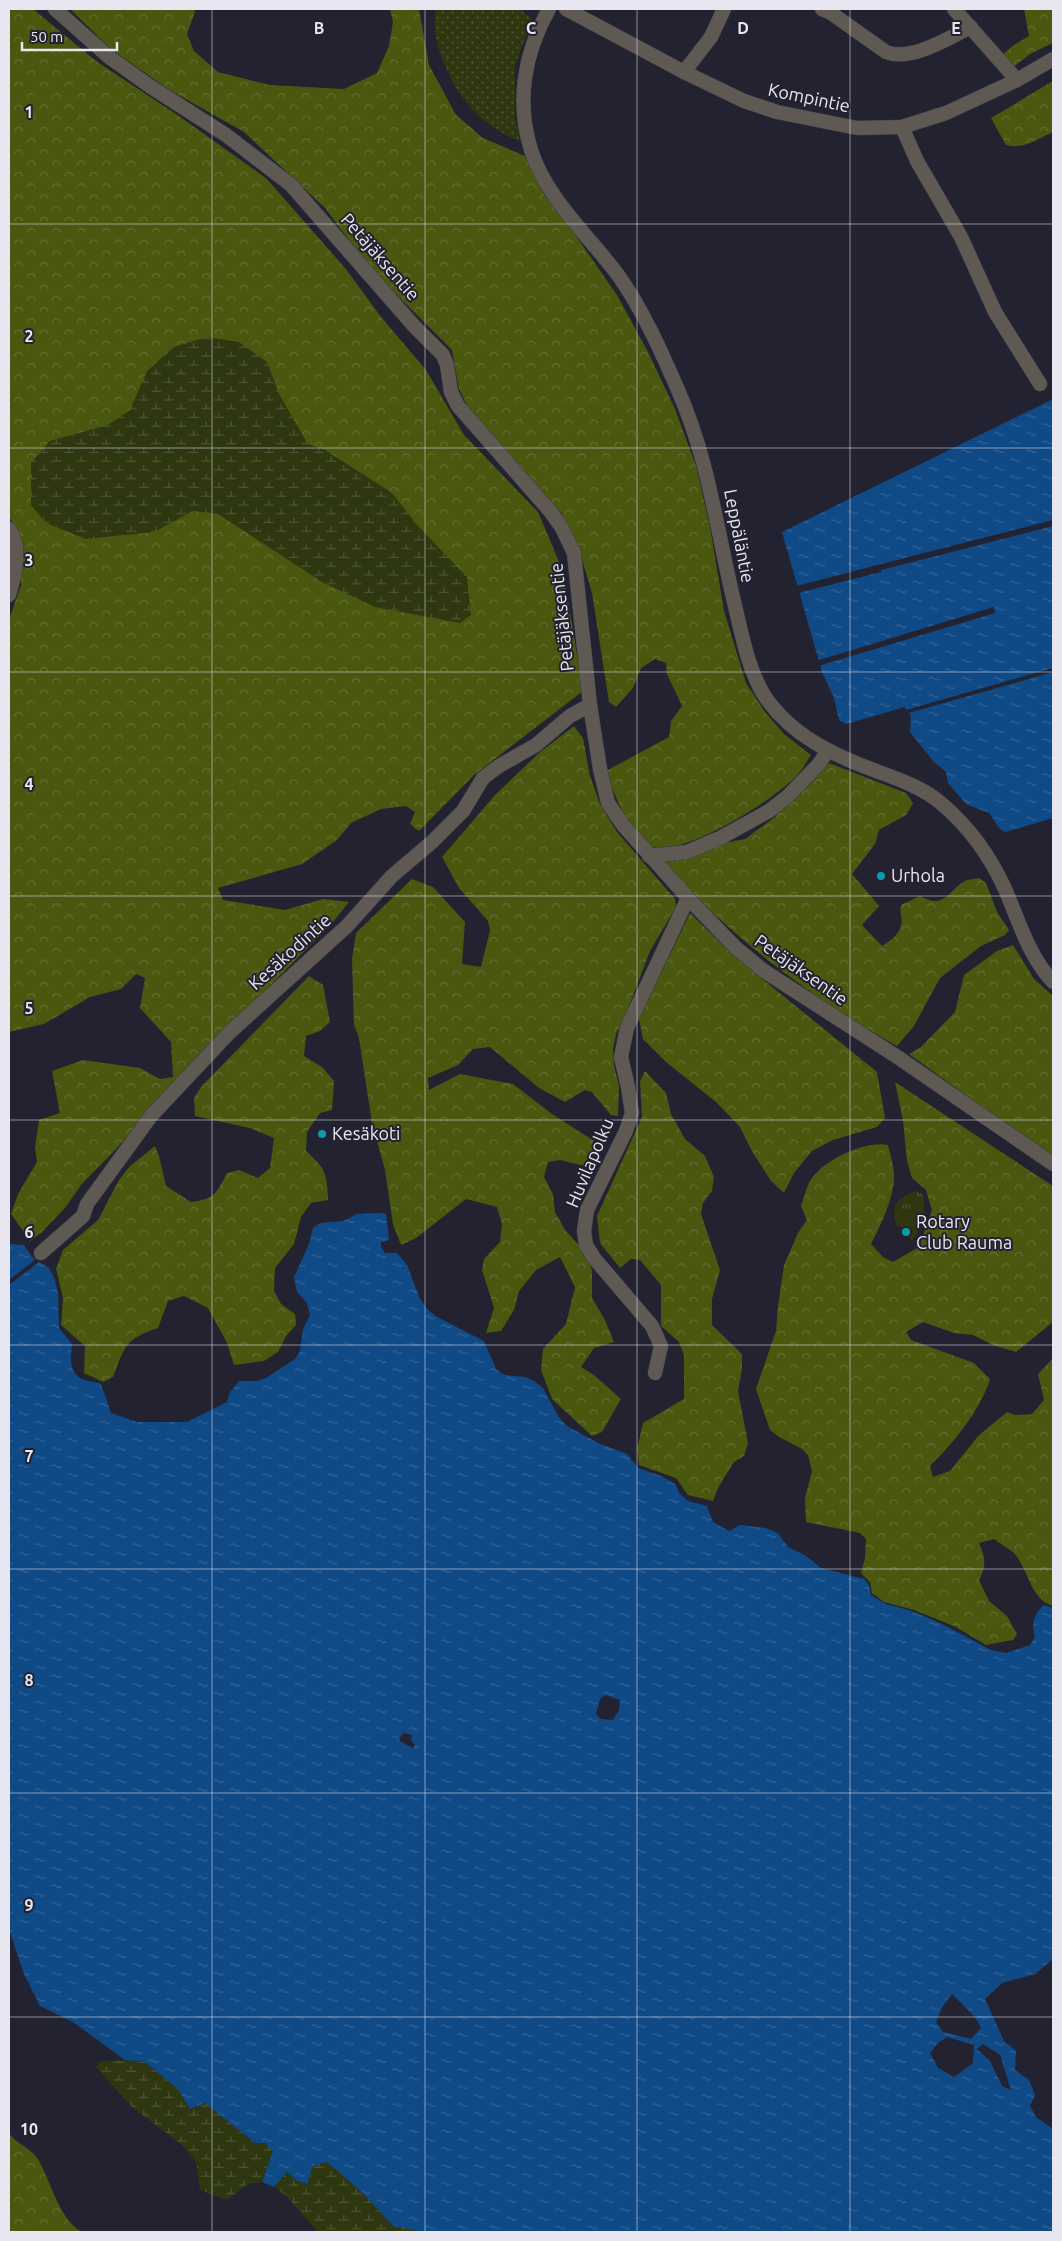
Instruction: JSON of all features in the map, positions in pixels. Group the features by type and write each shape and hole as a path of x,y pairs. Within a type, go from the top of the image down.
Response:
{"street":[{"name":"Petäjäksentie","path":"55,9 109,58 151,88 226,135 291,185 414,326 443,355 447,365 451,392 458,406 550,511 562,528 574,553 590,705 600,769 608,803 623,825 649,856 736,948 764,971 904,1061 1053,1164"},
{"name":"Leppäläntie","path":"550,9 537,36 524,77 522,99 524,122 531,152 553,193 630,294 679,391 699,444 741,630 758,683 774,710 786,723 805,737 828,750 921,790 940,802 956,817 976,839 990,861 1036,960 1053,982"},
{"name":"Kompintie","path":"566,9 684,72 744,101 777,112 857,128 902,127 946,113 1017,80 1053,59"},
{"path":"684,72 711,38 724,9"},
{"path":"822,9 886,52 895,56 909,54 971,27"},
{"path":"954,9 1017,80"},
{"path":"902,127 917,161 960,237 995,312 1040,384"},
{"path":"9,529 16,556 16,572 9,595"},
{"name":"Kesäkodintie","path":"41,1253 84,1216 87,1204 151,1116 229,1033 347,926 392,876 432,842 464,811 483,778 498,766 536,746 570,716 590,705"},
{"path":"649,856 688,852 720,838 769,810 787,797 819,764 828,750"},
{"name":"Huvilapolku","path":"655,1373 661,1346 652,1326 594,1258 586,1245 584,1231 587,1210 626,1132 632,1113 621,1057 626,1028 688,898"}],"green space":[{"path":"9,9 33,9 96,61 176,114 266,178 346,269 381,317 426,370 464,435 538,512 563,571 583,691 474,775 419,831 410,824 415,812 406,806 381,809 351,823 337,840 302,864 218,888 223,900 285,910 323,899 349,902 332,923 174,1083 117,1148 81,1185 65,1208 42,1232 30,1241 11,1214 18,1194 37,1162 35,1148 39,1120 60,1113 52,1071 83,1060 140,1068 160,1079 173,1077 171,1042 140,1008 145,978 136,974 121,989 90,997 44,1024 9,1032 9,620 21,585 18,533 9,517"},
{"path":"70,9 194,9 195,12 187,34 194,51 218,72 270,85 344,89 377,73 389,46 393,22 390,9 419,9 429,65 456,115 483,138 525,156 545,196 576,236 617,295 648,352 675,409 696,466 710,527 724,611 746,683 765,712 784,734 811,755 800,772 787,785 750,811 705,836 664,848 650,846 643,841 623,813 606,771 669,737 671,721 682,706 667,674 666,663 655,659 641,668 633,688 616,707 609,702 592,593 579,549 561,513 469,409 459,389 452,350 369,267 325,208 244,132 168,89 111,49"},
{"path":"435,9 520,9 532,19 515,66 515,117 520,141 490,125 477,114 456,87 441,56 436,39"},
{"path":"1024,9 1053,9 1053,43 1030,54 1012,68 1001,56 1029,36"},
{"path":"1053,81 1053,132 1024,145 1006,145 991,118"},
{"path":"207,337 239,342 267,362 280,396 308,444 325,450 392,493 417,525 467,577 471,615 460,623 375,607 322,582 218,514 193,511 154,532 86,539 46,523 31,505 31,463 50,441 108,425 130,410 147,371 174,347"},
{"path":"574,726 583,738 590,776 600,804 617,832 675,899 676,907 650,951 626,1014 616,1034 613,1050 619,1086 618,1116 611,1115 592,1092 585,1090 565,1102 539,1088 490,1047 473,1049 458,1065 428,1078 429,1090 460,1074 513,1084 552,1114 594,1141 595,1155 585,1166 560,1160 548,1162 544,1177 553,1194 555,1212 565,1230 586,1253 592,1270 592,1298 605,1320 614,1342 594,1348 581,1367 594,1375 621,1399 602,1432 592,1436 552,1399 541,1370 543,1349 566,1324 575,1287 560,1257 536,1270 519,1291 514,1310 501,1331 486,1333 494,1308 482,1270 484,1259 500,1242 502,1224 497,1207 466,1199 416,1238 401,1245 393,1224 385,1170 372,1123 359,1038 354,1025 352,959 356,933 412,879 433,887 465,922 462,964 481,967 490,930 488,921 459,888 442,857 495,795 539,753"},
{"path":"829,763 906,793 913,803 906,815 879,830 875,844 852,874 879,906 862,925 882,946 894,937 900,929 901,905 920,896 929,900 942,900 967,880 979,878 986,883 997,912 1009,930 1005,935 981,946 940,978 914,1026 897,1046 851,1019 765,958 700,901 662,861 718,844 745,839 775,817 787,802 808,786"},
{"path":"690,913 734,956 877,1072 885,1118 877,1127 833,1140 812,1151 794,1173 784,1193 771,1181 753,1153 740,1127 716,1102 666,1062 643,1039 639,1019"},
{"path":"1013,945 1034,979 1053,996 1053,1158 909,1054 921,1047 955,1012 964,975 997,951"},
{"path":"309,976 323,985 330,1022 320,1031 306,1036 304,1056 322,1067 334,1081 332,1110 320,1113 307,1132 306,1151 318,1162 324,1172 328,1200 311,1203 301,1217 294,1244 275,1268 274,1291 281,1304 295,1314 296,1325 286,1336 278,1352 264,1361 234,1365 227,1343 208,1308 184,1296 168,1301 158,1328 132,1340 120,1358 113,1377 103,1382 84,1373 85,1346 61,1325 63,1298 56,1269 63,1250 98,1220 119,1180 129,1167 155,1146 166,1186 191,1202 205,1199 214,1194 227,1173 239,1170 258,1178 270,1168 274,1138 250,1128 195,1116 194,1098 201,1087"},
{"path":"645,1071 666,1093 671,1114 685,1139 705,1156 714,1177 712,1191 703,1203 701,1214 720,1270 712,1299 712,1325 742,1354 742,1369 738,1391 748,1443 744,1456 734,1462 719,1486 713,1501 688,1495 676,1478 639,1465 637,1449 643,1423 684,1399 684,1355 679,1342 661,1326 661,1285 640,1260 631,1259 620,1268 600,1243 597,1216 642,1117 640,1081"},
{"path":"895,1082 1053,1186 1053,1322 1016,1352 993,1345 973,1335 954,1333 923,1322 906,1332 911,1340 974,1363 990,1379 980,1402 965,1426 930,1466 933,1477 950,1471 979,1435 1007,1412 1015,1415 1032,1414 1044,1400 1038,1374 1053,1358 1053,1606 1039,1597 1014,1553 994,1539 979,1543 984,1562 979,1580 989,1601 1007,1616 1017,1634 1013,1640 986,1645 956,1627 914,1610 884,1602 872,1593 870,1582 861,1573 865,1558 866,1539 860,1533 806,1522 805,1498 812,1471 808,1455 802,1449 770,1430 756,1389 776,1331 784,1265 798,1233 807,1220 801,1206 810,1181 824,1166 845,1153 857,1149 879,1144 888,1145 894,1183 886,1211 871,1244 883,1257 893,1262 919,1247 932,1210 926,1190 912,1178 907,1161 903,1121"},
{"path":"917,1191 923,1195 924,1214 918,1233 910,1242 910,1230 897,1226 894,1212 900,1199"},
{"path":"125,2060 145,2062 178,2089 190,2109 205,2103 255,2143 265,2143 273,2150 262,2182 248,2184 227,2200 200,2190 196,2162 182,2145 133,2108 96,2067 100,2061"},
{"path":"9,2133 38,2159 62,2210 74,2227 82,2232 9,2232"},
{"path":"327,2162 363,2193 393,2226 424,2232 318,2232 287,2197 274,2187 287,2172 296,2180 313,2165"}],"water":[{"path":"1053,400 1053,827 1051,823 1006,833 999,828 989,813 966,804 948,783 946,772 933,761 910,732 911,715 903,710 848,725 839,720 834,698 822,672 782,532"},
{"path":"357,1214 386,1214 389,1240 381,1242 381,1247 385,1253 397,1253 407,1265 420,1299 428,1310 437,1317 484,1341 496,1369 504,1375 525,1377 534,1381 543,1388 558,1416 567,1426 598,1443 627,1454 638,1468 661,1476 675,1484 680,1494 688,1501 707,1506 713,1522 729,1531 740,1525 766,1528 778,1533 788,1547 806,1556 821,1568 864,1579 869,1585 871,1595 886,1604 912,1611 942,1624 991,1650 1006,1653 1030,1645 1035,1637 1033,1624 1037,1613 1043,1605 1053,1608 1053,1959 1035,1974 1002,1983 985,1999 1004,2041 1016,2051 1015,2070 1029,2080 1035,2095 1030,2106 1036,2117 1053,2129 1053,2232 424,2232 393,2226 363,2193 327,2162 313,2166 307,2184 296,2180 287,2172 274,2187 262,2182 273,2151 265,2143 255,2143 205,2103 190,2109 178,2089 145,2062 125,2060 73,2022 40,2006 24,1974 9,1929 9,1244 24,1245 32,1257 49,1268 55,1280 58,1294 59,1328 72,1344 72,1368 82,1379 101,1384 111,1413 137,1422 187,1422 227,1402 230,1392 239,1381 257,1381 266,1378 295,1359 300,1351 303,1329 310,1315 307,1303 297,1292 294,1277 309,1244 313,1228 320,1223 343,1221","holes":["605,1695 620,1700 619,1710 613,1720 601,1719 596,1714 600,1699","404,1733 412,1735 411,1740 415,1745 413,1748 401,1742 399,1738","952,1994 975,2017 981,2028 971,2039 943,2032 936,2022 943,2006","947,2037 974,2045 973,2063 954,2077 938,2068 930,2053 938,2043","983,2044 1000,2055 1011,2090 1002,2086 990,2061 977,2049"]}],"pier":[{"path":"1053,520 1053,526 881,570 881,572 798,593 796,586"},
{"path":"994,607 995,613 818,666 816,661"},
{"path":"1053,668 1053,672 905,714 902,712 848,728 843,725 905,707 906,710"},
{"path":"1053,818 1053,824 1006,836 1002,833"},
{"path":"36,1259 39,1262 9,1285 9,1280"}],"place":[{"name":"Urhola","path":"881,876"},
{"name":"Kesäkoti","path":"322,1134"},
{"name":"Rotary Club Rauma","path":"906,1232"}]}
